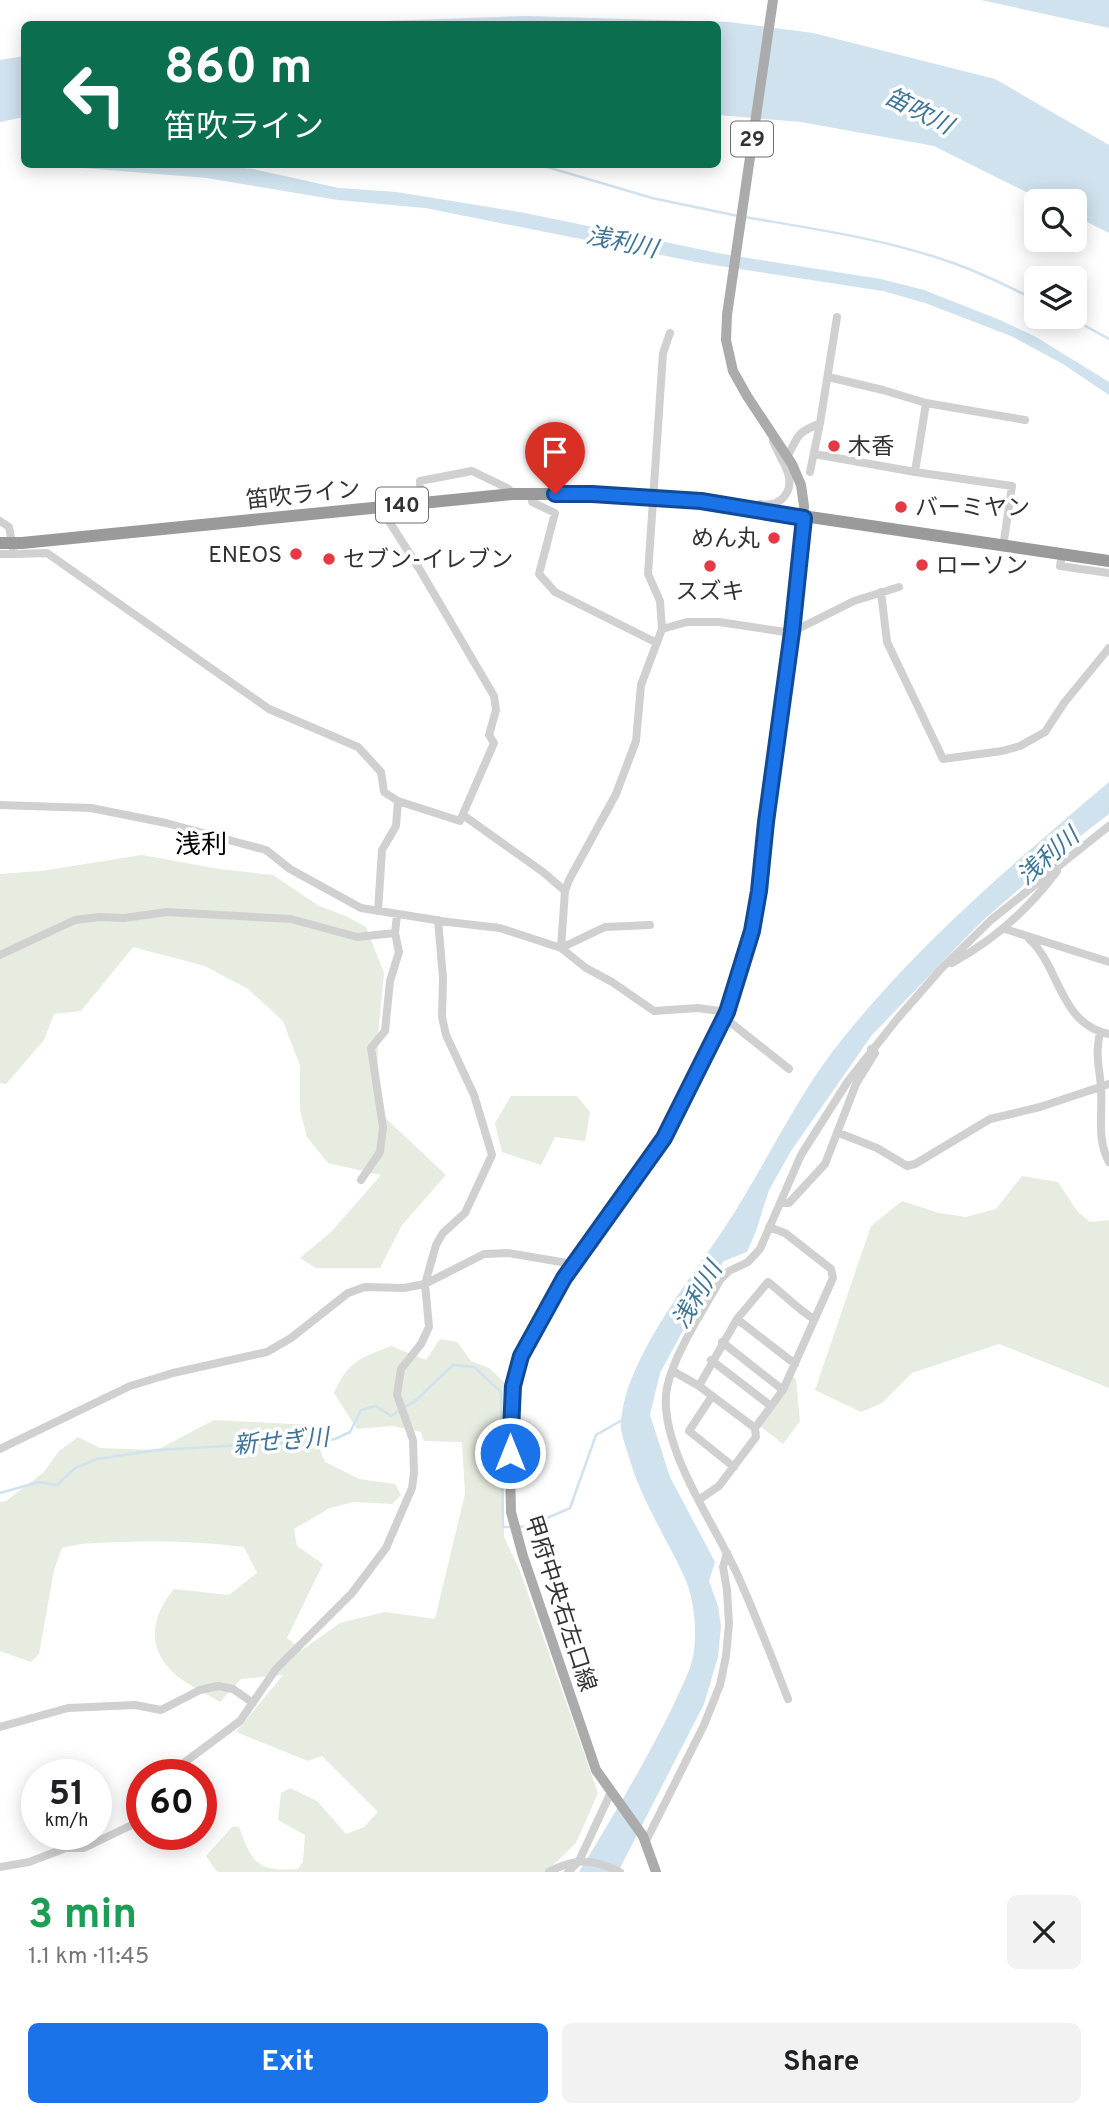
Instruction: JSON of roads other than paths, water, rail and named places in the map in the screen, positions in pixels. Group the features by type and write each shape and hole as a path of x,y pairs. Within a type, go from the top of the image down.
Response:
{"highway":[{"name":"笛吹ライン","path":"9,547 380,507 532,494 701,501 1109,561"}],"main road":[{"name":"甲府中央右左口線","path":"656,1872 645,1838 596,1770 523,1556 511,1512 509,1425 513,1386 521,1356 573,1264 664,1138 726,1015 746,954 759,891 804,518 802,485 787,457 738,383 729,361 726,328 773,0"}],"street":[{"path":"810,472 837,317"},
{"path":"561,948 565,891 616,794 629,762 636,741 640,685 662,629 660,601 648,574 663,353 670,333"},
{"path":"828,377 926,403 1025,420"},
{"path":"915,472 926,403"},
{"path":"787,457 794,438 804,430 820,424"},
{"path":"701,501 742,501 774,505 783,500 789,489 788,474 768,429"},
{"path":"814,454 1012,486 1003,547"},
{"path":"421,503 420,481 472,471 509,489 512,494"},
{"path":"532,494 533,502 555,513 539,574 555,593 657,643"},
{"path":"0,554 9,547 47,553 269,709 358,747 381,772 384,792 398,801 460,821 494,743 489,735 496,710 494,696 421,570 380,507"},
{"path":"0,521 9,527 9,547"},
{"path":"1062,555 1060,566 1109,573"},
{"path":"662,629 687,622 719,622 792,631 855,601 899,587"},
{"path":"881,593 887,642 943,759 1002,751 1020,746 1045,732 1064,703 1109,648"},
{"path":"378,911 382,850 396,826 398,801"},
{"path":"0,805 91,808 166,823 266,850 290,869 361,908 500,928 561,948 586,968 654,1011 698,1008 726,1015 789,1069"},
{"path":"463,815 565,891"},
{"path":"788,1699 727,1553 684,1470 668,1432 666,1395 673,1371 720,1280 729,1271 748,1262 760,1249 801,1155 871,1049 940,970 991,920 1109,826"},
{"path":"940,970 1005,929 1040,894 1065,862"},
{"path":"0,955 75,920 124,918 167,912 291,919 357,937 395,933"},
{"path":"361,1180 380,1152 383,1127 371,1048 385,1031 390,981 399,951 395,933 397,915"},
{"path":"189,1759 240,1721 276,1669 360,1581 386,1548 408,1498 414,1473 413,1445 397,1395 401,1369 421,1344 429,1327 425,1284 436,1245 443,1233 465,1213 492,1155 471,1088 444,1026 438,920"},
{"path":"561,948 605,927 650,925"},
{"path":"1005,929 1029,939 1109,961"},
{"path":"1029,939 1039,947 1068,1006 1104,1033 1096,1058 1105,1085 1100,1140 1109,1162"},
{"path":"780,1203 789,1202 825,1164 856,1084 875,1053 871,1049"},
{"path":"839,1133 877,1147 907,1166 915,1164 989,1119 1040,1107 1105,1085"},
{"path":"700,1499 719,1486 756,1437 755,1428 783,1390 832,1278 831,1269 785,1233 769,1227"},
{"path":"0,1449 130,1386 173,1373 267,1352 291,1338 348,1293 365,1287 404,1288 425,1284 484,1254 508,1254 573,1264"},
{"path":"699,1386 711,1360 737,1319 768,1282 814,1319"},
{"path":"737,1319 795,1364"},
{"path":"722,1342 783,1390"},
{"path":"711,1360 771,1406"},
{"path":"673,1371 699,1386 755,1428"},
{"path":"712,1396 689,1431 734,1467"},
{"path":"645,1838 704,1725 720,1685 729,1624 723,1567 727,1553"},
{"path":"0,1727 68,1708 135,1705 161,1710 200,1690 218,1686 233,1689 253,1703"},
{"path":"568,1872 579,1861 613,1794"},
{"path":"0,1867 29,1862 66,1848 84,1848 126,1828"},
{"path":"552,1871 564,1864 579,1861 606,1866 620,1872"}],"water":[{"path":"981,0 1109,0 1109,28"},
{"path":"525,16 695,21 386,21"},
{"name":"笛吹川","path":"721,22 813,33 995,79 1109,145 1109,233 1087,222 1087,189 1024,191 934,146 801,122 721,115"},
{"path":"21,56 21,118 0,122 0,60"},
{"name":"浅利川","path":"83,168 253,169 339,188 397,192 525,213 723,254 881,279 924,290 1036,337 1109,382 1109,395 1063,364 1011,336 925,303 883,291 701,263 425,208 338,200 207,178"},
{"name":"浅利川","path":"1109,782 1109,814 981,922 872,1035 791,1151 769,1190 747,1252 724,1261 711,1279 660,1373 650,1415 670,1477 715,1562 709,1581 718,1606 721,1626 718,1657 704,1704 618,1872 579,1872 662,1727 691,1665 694,1651 695,1621 690,1592 639,1485 621,1429 624,1405 644,1351 740,1203 811,1082 844,1037 905,968 970,903"}],"waterway":[{"path":"551,168 652,198 738,216"},
{"path":"745,217 902,247 974,271 1024,294"},
{"path":"1087,327 1109,339"},
{"name":"新せぎ川","path":"405,1407 414,1402 453,1365 474,1367 501,1392 503,1527 512,1527"},
{"name":"新せぎ川","path":"0,1493 39,1482 57,1485 75,1468 97,1459 157,1450 304,1444 335,1439 350,1432 361,1410 376,1406 391,1416 399,1411"},
{"name":"新せぎ川","path":"519,1527 529,1526 570,1508 596,1435 624,1419"}],"place":[{"name":"木香","path":"834,446"},
{"name":"バーミヤン","path":"901,507"},
{"name":"めん丸","path":"774,538"},
{"name":"ENEOS","path":"296,554"},
{"name":"セブン-イレブン","path":"329,559"},
{"name":"ローソン","path":"922,565"},
{"name":"スズキ","path":"710,566"}],"district":[{"name":"浅利","path":"201,844"}]}
